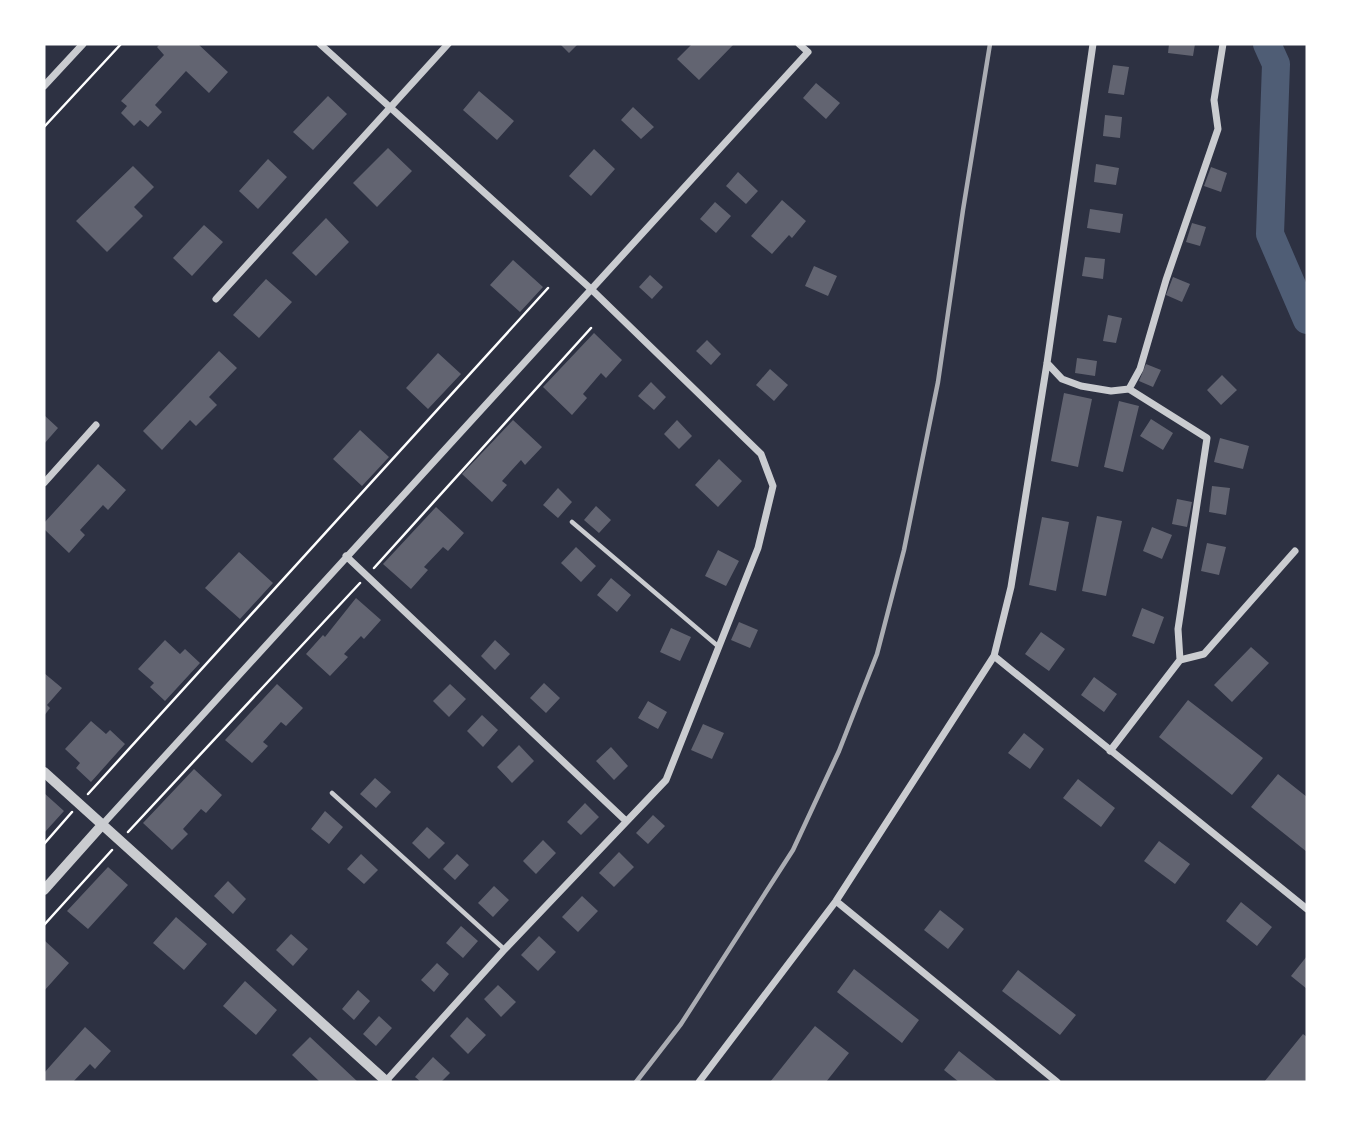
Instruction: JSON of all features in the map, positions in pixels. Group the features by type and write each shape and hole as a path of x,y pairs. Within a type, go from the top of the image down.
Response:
{"street":[{"path":"44,86 83,44"},
{"path":"44,772 386,1082 505,949 666,780 758,548 774,486 761,454 591,289 320,44"},
{"path":"216,299 448,44"},
{"path":"44,890 808,52 799,44"},
{"path":"699,1082 836,901 994,656 1011,587 1047,363 1093,44"},
{"path":"1129,389 1140,369 1170,268 1218,129 1214,100 1223,44"},
{"path":"1047,363 1062,379 1081,386 1111,391 1129,389 1207,438 1178,629 1180,660"},
{"path":"44,483 96,425"},
{"path":"1110,751 1180,660 1204,654 1295,551"},
{"path":"346,556 626,821"},
{"path":"994,656 1307,909"},
{"path":"836,901 1057,1082"}],"lane":[{"path":"572,522 720,648"},
{"path":"332,793 505,949"}],"path":[{"path":"44,127 121,44"},
{"path":"44,844 548,288"},
{"path":"44,925 366,577 591,328"}],"building":[{"path":"160,44 198,44 228,72 209,93 186,71 155,105 162,112 148,127 140,120 134,126 121,113 127,106 121,101 164,55 157,47"},
{"path":"560,44 578,44 569,53"},
{"path":"692,44 734,44 699,80 677,59"},
{"path":"1169,44 1195,44 1193,56 1168,53"},
{"path":"1113,65 1129,67 1124,95 1108,93"},
{"path":"816,83 840,103 826,119 803,98"},
{"path":"479,91 514,121 497,140 463,110"},
{"path":"328,96 347,114 313,150 293,132"},
{"path":"633,107 654,127 641,139 621,120"},
{"path":"1105,115 1122,117 1120,138 1103,136"},
{"path":"388,148 412,171 377,207 353,183"},
{"path":"594,149 615,169 591,196 569,176"},
{"path":"268,159 287,177 258,209 239,191"},
{"path":"1096,164 1119,168 1116,185 1094,182"},
{"path":"133,166 154,187 134,207 143,216 107,252 76,221"},
{"path":"1211,167 1227,173 1221,192 1204,186"},
{"path":"738,172 758,191 746,204 726,186"},
{"path":"782,200 806,221 792,238 789,235 772,254 751,236"},
{"path":"715,202 731,216 716,233 700,219"},
{"path":"1090,209 1123,214 1120,233 1087,228"},
{"path":"326,218 349,242 316,276 292,253"},
{"path":"1192,223 1206,227 1200,246 1186,242"},
{"path":"204,225 223,242 192,276 173,258"},
{"path":"1085,257 1105,259 1103,279 1082,276"},
{"path":"513,260 543,287 520,312 490,285"},
{"path":"814,266 837,276 828,296 805,286"},
{"path":"650,275 663,287 652,299 639,287"},
{"path":"1173,277 1190,284 1182,302 1166,295"},
{"path":"266,279 292,302 259,338 233,315"},
{"path":"1108,315 1122,318 1116,343 1103,341"},
{"path":"594,333 622,360 606,378 601,373 583,394 587,398 572,415 543,387"},
{"path":"707,340 721,354 711,365 696,351"},
{"path":"219,351 237,368 209,397 217,405 196,426 190,420 162,450 143,431"},
{"path":"438,353 461,374 428,409 406,388"},
{"path":"1077,358 1097,361 1095,376 1075,373"},
{"path":"1146,364 1161,370 1153,387 1139,381"},
{"path":"770,369 788,385 774,401 756,385"},
{"path":"1222,375 1237,390 1221,405 1207,390"},
{"path":"651,382 666,397 654,410 638,396"},
{"path":"1064,393 1092,399 1078,467 1051,461"},
{"path":"1119,401 1139,406 1123,472 1104,467"},
{"path":"44,415 58,428 44,444"},
{"path":"1151,419 1173,433 1163,450 1140,436"},
{"path":"513,420 542,447 525,465 521,460 502,481 507,485 492,502 462,474"},
{"path":"677,420 692,436 679,449 664,434"},
{"path":"360,430 389,457 362,486 333,459"},
{"path":"1220,438 1249,446 1243,469 1214,462"},
{"path":"719,459 742,481 718,507 695,485"},
{"path":"98,464 126,490 108,510 103,505 80,530 85,535 69,553 44,529 44,523"},
{"path":"1212,486 1230,488 1226,515 1209,512"},
{"path":"558,488 572,502 558,518 543,505"},
{"path":"1177,499 1192,502 1187,527 1172,524"},
{"path":"596,506 611,520 599,533 584,520"},
{"path":"436,507 464,533 448,551 443,547 424,567 428,570 411,589 383,564"},
{"path":"1097,516 1122,521 1106,596 1082,591"},
{"path":"1042,517 1069,522 1056,591 1029,585"},
{"path":"1152,527 1172,535 1162,559 1143,551"},
{"path":"1207,543 1226,547 1219,575 1201,571"},
{"path":"576,547 596,566 581,582 561,563"},
{"path":"718,550 739,561 726,586 705,576"},
{"path":"239,552 273,583 240,619 205,588"},
{"path":"611,578 631,595 617,612 597,595"},
{"path":"356,598 381,620 364,639 361,636 344,654 348,657 330,676 306,654 323,635 325,637"},
{"path":"1142,608 1164,617 1154,644 1132,636"},
{"path":"739,622 758,630 750,648 731,640"},
{"path":"671,628 691,637 680,661 660,652"},
{"path":"1041,632 1065,649 1049,671 1025,654"},
{"path":"165,640 180,654 185,649 200,663 165,701 150,687 154,683 138,669"},
{"path":"495,640 510,654 495,670 481,656"},
{"path":"1251,647 1269,663 1232,702 1214,685"},
{"path":"44,673 62,688 47,705 50,708 44,716"},
{"path":"1094,677 1117,694 1104,712 1081,695"},
{"path":"544,683 560,698 546,713 530,698"},
{"path":"277,684 303,708 286,726 281,722 263,742 268,746 252,763 225,740"},
{"path":"450,684 466,699 449,717 433,701"},
{"path":"1188,700 1263,758 1232,795 1159,737"},
{"path":"648,701 667,712 658,729 638,718"},
{"path":"482,715 498,730 483,747 467,731"},
{"path":"91,721 106,734 110,730 125,744 91,782 76,768 80,763 65,749"},
{"path":"703,724 724,733 712,759 691,750"},
{"path":"1024,733 1044,749 1030,769 1008,753"},
{"path":"519,745 534,761 512,783 497,767"},
{"path":"611,747 628,766 614,780 596,761"},
{"path":"194,769 222,795 206,813 201,809 183,829 188,834 172,850 143,823"},
{"path":"1278,774 1307,797 1307,852 1251,807"},
{"path":"375,778 391,792 376,808 360,794"},
{"path":"1078,779 1115,808 1101,827 1063,798"},
{"path":"44,793 64,811 44,833"},
{"path":"585,803 599,817 581,835 567,822"},
{"path":"325,811 343,827 329,844 311,829"},
{"path":"653,815 665,826 648,844 636,833"},
{"path":"427,827 445,843 429,859 412,843"},
{"path":"543,840 556,853 536,874 523,861"},
{"path":"1159,841 1190,864 1175,884 1144,861"},
{"path":"619,852 634,867 614,887 599,873"},
{"path":"361,854 378,870 364,884 347,869"},
{"path":"457,854 469,865 455,880 443,869"},
{"path":"108,867 128,885 88,929 67,911"},
{"path":"228,881 246,899 233,914 214,896"},
{"path":"494,886 509,900 493,917 478,903"},
{"path":"582,896 598,911 578,932 562,917"},
{"path":"1241,902 1272,927 1257,946 1226,921"},
{"path":"940,910 964,929 948,949 924,930"},
{"path":"176,917 207,944 184,970 153,943"},
{"path":"461,926 478,941 463,958 446,943"},
{"path":"291,934 308,949 293,966 276,950"},
{"path":"539,936 556,952 538,971 521,955"},
{"path":"44,940 69,963 44,991"},
{"path":"1307,956 1307,989 1291,976"},
{"path":"437,963 449,974 434,992 421,980"},
{"path":"854,969 919,1020 902,1043 837,992"},
{"path":"1018,970 1076,1015 1060,1035 1002,991"},
{"path":"245,981 277,1010 256,1035 223,1006"},
{"path":"498,985 516,1002 501,1017 484,999"},
{"path":"358,990 370,1001 354,1020 342,1009"},
{"path":"379,1016 392,1028 376,1046 363,1034"},
{"path":"467,1017 486,1035 468,1054 450,1036"},
{"path":"815,1026 849,1053 826,1082 770,1082"},
{"path":"85,1027 111,1051 95,1069 90,1064 73,1082 44,1082 44,1073"},
{"path":"1303,1034 1307,1037 1307,1082 1264,1082"},
{"path":"310,1037 358,1082 320,1082 292,1055"},
{"path":"959,1051 998,1082 959,1082 944,1070"},
{"path":"433,1057 450,1073 441,1082 421,1082 415,1077"}],"waterway":[{"path":"1267,44 1276,64 1270,234 1307,320"}],"railway":[{"path":"636,1082 681,1024 793,850 839,751 877,654 904,550 938,382 990,44"}]}
